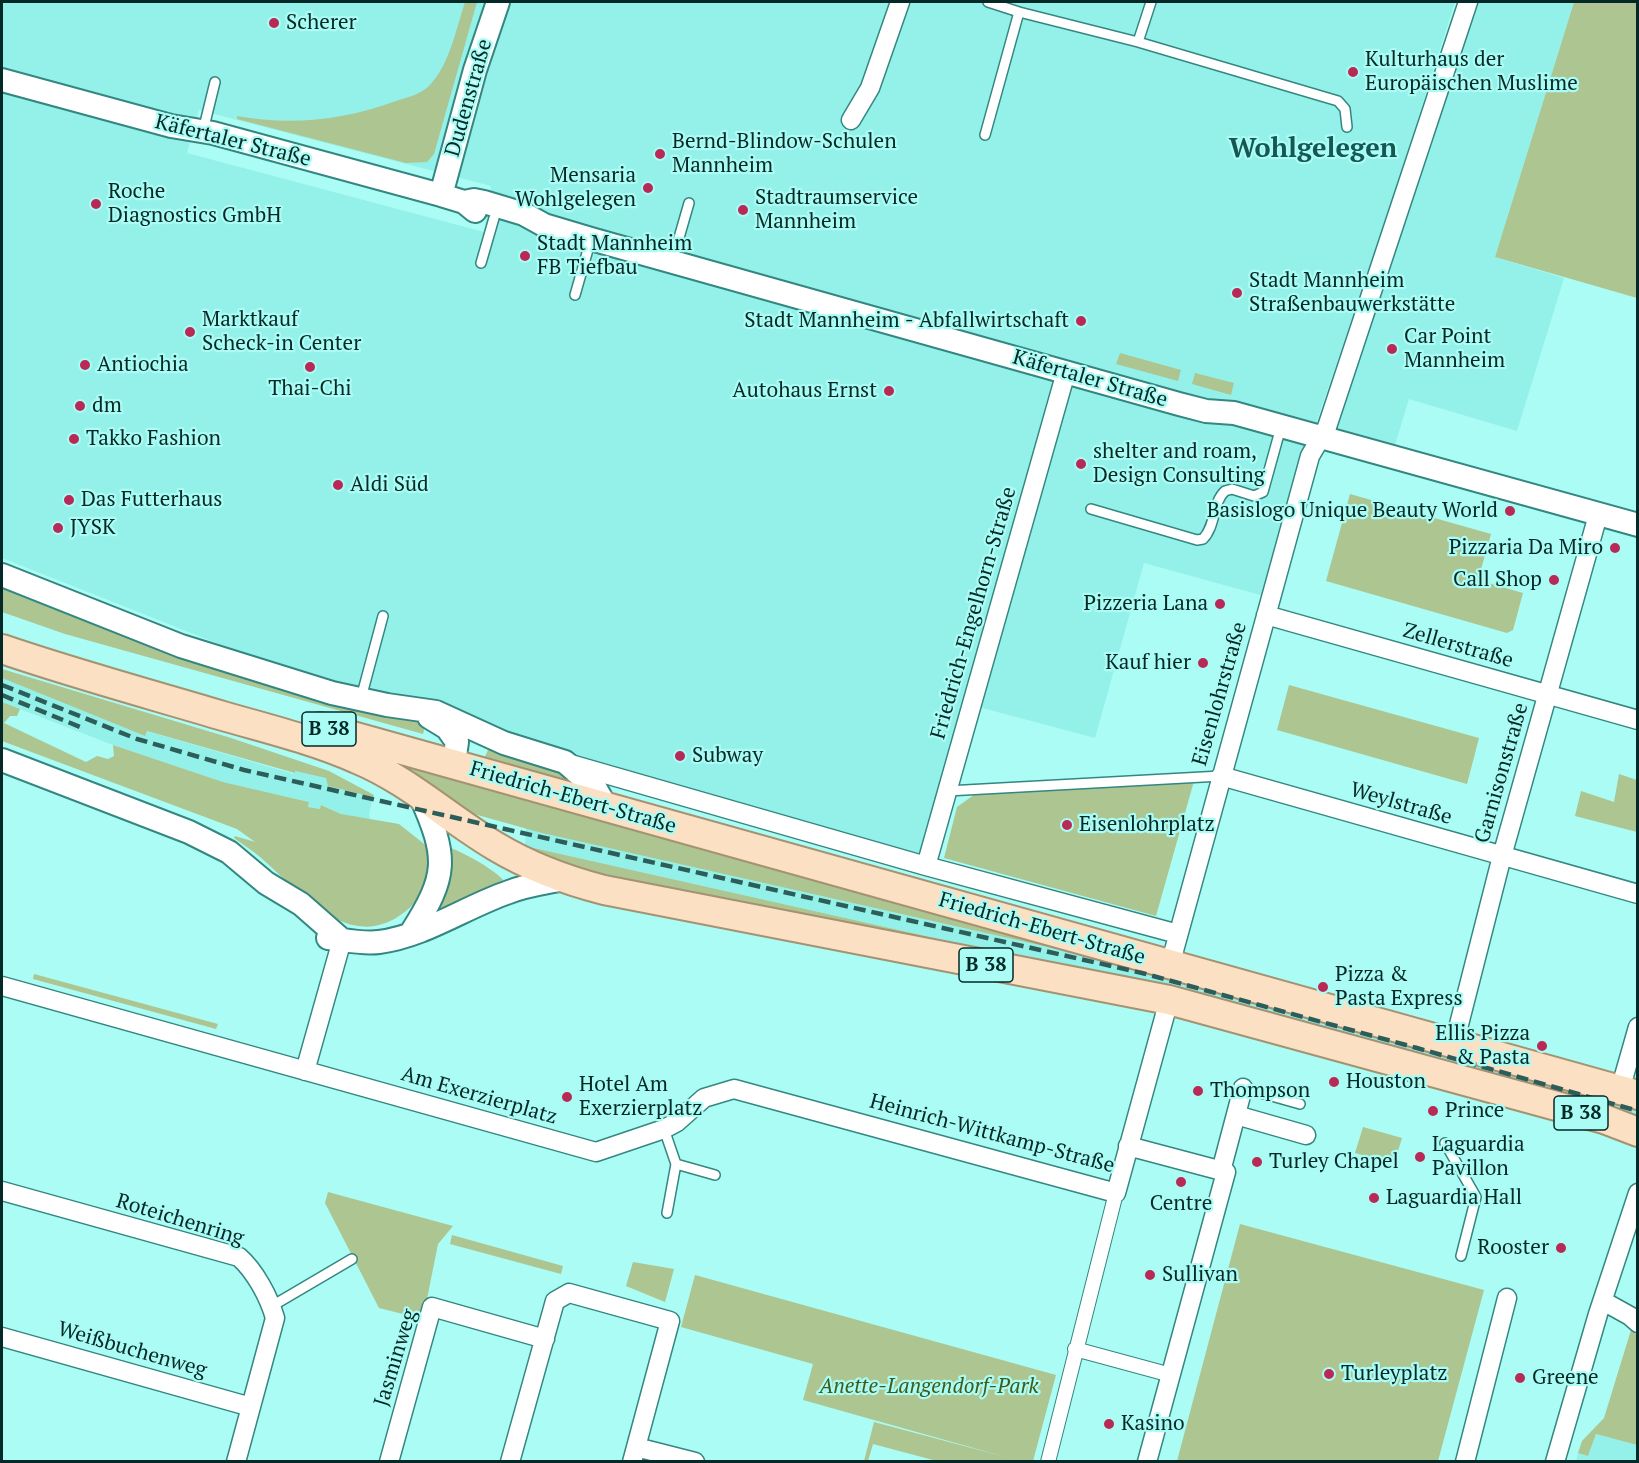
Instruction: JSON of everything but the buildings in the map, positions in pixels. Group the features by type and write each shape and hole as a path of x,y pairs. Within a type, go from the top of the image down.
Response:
{"main road":[{"name":"Friedrich-Ebert-Straße","path":"2,634 61,653 776,855 1630,1092"},
{"name":"Friedrich-Ebert-Straße","path":"2,649 52,666 328,747 386,773 494,845 531,867 563,879 615,893 1169,1000 1604,1119 1638,1132"}],"street":[{"name":"Dudenstraße","path":"441,195 475,70 498,2"},
{"path":"852,120 870,88 900,2"},
{"name":"Eisenlohrstraße","path":"1170,965 1311,456 1329,423 1468,2"},
{"name":"Käfertaler Straße","path":"2,80 441,195 464,202 480,214 514,224 544,225"},
{"name":"Käfertaler Straße","path":"464,202 474,200 484,202 524,214 544,225 591,239 1179,404 1206,411 1234,414 1638,525"},
{"name":"Friedrich-Engelhorn-Straße","path":"926,866 1066,372"},
{"name":"Garnisonstraße","path":"1454,1044 1502,856 1598,515"},
{"name":"Friedrich-Ebert-Straße","path":"7,577 181,646 332,693 408,709 436,712 462,722 504,744 772,823 1178,934"},
{"name":"Zellerstraße","path":"1266,615 1638,720"},
{"name":"Friedrich-Ebert-Straße","path":"408,709 443,725 455,738 458,746 455,756 446,762"},
{"path":"2,760 189,832 229,852 266,883 301,904 342,940 305,1071"},
{"path":"566,762 596,789 606,807"},
{"name":"Weylstraße","path":"1221,776 1638,894"},
{"path":"411,933 434,894 441,867 438,842 420,795"},
{"path":"772,823 769,841 776,855"},
{"name":"Friedrich-Ebert-Straße","path":"342,940 377,942 411,933 507,892 563,879"},
{"name":"Am Exerzierplatz","path":"2,986 596,1152 664,1129 677,1122 704,1098 734,1089"},
{"name":"Heinrich-Wittkamp-Straße","path":"734,1089 1116,1193 1169,1000"},
{"path":"1630,1092 1638,1027"},
{"path":"1221,1171 1243,1088"},
{"path":"1236,1115 1306,1135"},
{"path":"1128,1146 1226,1172 1147,1461"},
{"name":"Roteichenring","path":"2,1191 238,1257 246,1263 272,1306"},
{"path":"1048,1461 1116,1193"},
{"path":"1555,1461 1638,1193"},
{"path":"510,1461 555,1301 569,1293 670,1322 634,1454 695,1461"},
{"path":"1465,1461 1507,1298"},
{"path":"1603,1301 1638,1323"},
{"path":"236,1461 275,1318 272,1306"},
{"name":"Jasminweg","path":"389,1461 432,1307 544,1339"},
{"name":"Weißbuchenweg","path":"2,1337 251,1407"},
{"path":"1076,1349 1171,1375"}],"lane":[{"path":"988,2 1138,42 1338,101 1345,109 1347,127"},
{"path":"1138,42 1151,2"},
{"path":"985,135 1019,12"},
{"path":"203,131 215,82"},
{"path":"672,262 689,203"},
{"path":"481,263 494,218"},
{"path":"575,295 591,239"},
{"path":"1091,509 1197,540 1203,539 1209,531 1220,497 1225,490 1232,489 1254,496 1263,492 1281,427"},
{"path":"360,699 383,616"},
{"path":"947,791 1221,776"},
{"path":"1243,1088 1300,1104"},
{"path":"664,1129 676,1164 667,1214"},
{"path":"1445,1143 1476,1197 1461,1256"},
{"path":"676,1164 715,1175"},
{"path":"272,1306 352,1259"}],"shaded area":[{"path":"2,2 1455,2 1386,219 1308,447 1264,596 1144,563 1095,738 979,707 925,859 508,735 444,707 405,696 302,677 2,558","holes":["199,110 491,186 484,232 187,153"]},
{"path":"1477,2 1574,2 1495,257 1564,278 1517,431 1409,399 1394,448 1334,433"},
{"path":"2,678 145,736 146,731 294,774 295,771 327,778 328,786 373,797 370,820 341,814 322,805 320,809 308,807 309,802 223,782 113,745 2,702"},
{"path":"526,827 542,833 1132,966 1637,1108 1637,1125 1139,984 525,846"},
{"path":"1596,1434 1637,1445 1637,1461 1576,1462 1578,1453 1588,1456"}],"green space":[{"path":"465,2 477,2 434,154 427,162 406,163 237,119 237,116 297,121 337,117 377,108 426,89 436,77 452,46"},
{"path":"1574,2 1637,2 1637,298 1495,257"},
{"path":"1120,353 1181,370 1178,381 1116,364"},
{"path":"1195,373 1234,383 1231,395 1192,384"},
{"path":"1350,494 1491,534 1478,580 1523,593 1513,630 1507,633 1326,581"},
{"path":"2,589 143,644 218,668 426,722 423,734 65,634 2,612"},
{"path":"2,669 231,738 329,771 374,795 373,797 328,786 326,778 295,771 295,773 147,731 145,736 2,678"},
{"path":"1289,685 1479,738 1467,784 1277,730"},
{"path":"2,702 20,709 17,716 10,716 4,723 86,762 97,756 108,759 114,756 113,745 223,782 309,802 308,807 320,809 321,805 341,814 399,824 433,851 432,868 427,884 418,899 406,911 385,923 365,927 345,923 326,914 308,901 260,857 234,838 235,836 255,842 237,829 2,741"},
{"path":"490,745 513,759 559,772 575,785 485,757"},
{"path":"388,757 414,764 428,773 444,772 1132,966 542,833 456,809"},
{"path":"1619,774 1637,780 1637,832 1575,816 1581,791 1614,802"},
{"name":"Eisenlohrplatz","path":"1194,781 1156,916 944,858 957,807 978,792"},
{"path":"525,846 1139,984 622,885 525,850"},
{"path":"448,847 479,862 506,883 446,911 438,905"},
{"path":"34,974 218,1024 216,1029 33,979"},
{"path":"1363,1127 1402,1138 1394,1164 1355,1153"},
{"path":"328,1192 453,1226 438,1244 423,1319 379,1308 325,1203"},
{"name":"Turleyplatz","path":"1240,1224 1484,1290 1438,1461 1177,1461"},
{"path":"452,1235 563,1266 561,1274 450,1244"},
{"path":"633,1262 674,1269 665,1302 626,1286"},
{"name":"Anette-Langendorf-Park","path":"695,1275 1056,1375 1033,1461 933,1461 873,1444 868,1461 864,1461 874,1422 1009,1458 803,1400 813,1364 681,1327"},
{"path":"1631,1330 1637,1335 1636,1347 1638,1349 1637,1445 1596,1434 1588,1456 1578,1453 1582,1441 1604,1418"}],"railway":[{"path":"2,685 137,739 244,770 1142,973 1638,1111"},
{"path":"2,695 85,729"}],"place":[{"name":"Scherer","path":"274,23"},
{"name":"Kulturhaus der Europäischen Muslime","path":"1353,72"},
{"name":"Bernd-Blindow-Schulen Mannheim","path":"660,154"},
{"name":"Mensaria Wohlgelegen","path":"648,188"},
{"name":"Roche Diagnostics GmbH","path":"96,204"},
{"name":"Stadtraumservice Mannheim","path":"743,210"},
{"name":"Stadt Mannheim FB Tiefbau","path":"525,256"},
{"name":"Stadt Mannheim Straßenbauwerkstätte","path":"1237,293"},
{"name":"Stadt Mannheim - Abfallwirtschaft","path":"1081,321"},
{"name":"Marktkauf Scheck-in Center","path":"190,332"},
{"name":"Car Point Mannheim","path":"1392,349"},
{"name":"Antiochia","path":"85,365"},
{"name":"Thai-Chi","path":"310,367"},
{"name":"Autohaus Ernst","path":"889,391"},
{"name":"dm","path":"80,406"},
{"name":"Takko Fashion","path":"74,439"},
{"name":"shelter and roam, Design Consulting","path":"1081,464"},
{"name":"Aldi Süd","path":"338,485"},
{"name":"Das Futterhaus","path":"69,500"},
{"name":"Basislogo Unique Beauty World","path":"1510,511"},
{"name":"JYSK","path":"58,528"},
{"name":"Pizzaria Da Miro","path":"1615,548"},
{"name":"Call Shop","path":"1554,580"},
{"name":"Pizzeria Lana","path":"1220,604"},
{"name":"Kauf hier","path":"1203,663"},
{"name":"Subway","path":"680,756"},
{"name":"Eisenlohrplatz","path":"1067,825"},
{"name":"Pizza & Pasta Express","path":"1323,987"},
{"name":"Ellis Pizza & Pasta","path":"1542,1046"},
{"name":"Houston","path":"1334,1082"},
{"name":"Thompson","path":"1198,1091"},
{"name":"Hotel Am Exerzierplatz","path":"567,1097"},
{"name":"Prince","path":"1433,1111"},
{"name":"Laguardia Pavillon","path":"1420,1157"},
{"name":"Turley Chapel","path":"1257,1162"},
{"name":"Centre","path":"1181,1182"},
{"name":"Laguardia Hall","path":"1374,1198"},
{"name":"Rooster","path":"1561,1248"},
{"name":"Sullivan","path":"1150,1275"},
{"name":"Turleyplatz","path":"1329,1374"},
{"name":"Greene","path":"1520,1378"},
{"name":"Kasino","path":"1109,1424"}],"district":[{"name":"Wohlgelegen","path":"1313,149"}]}
